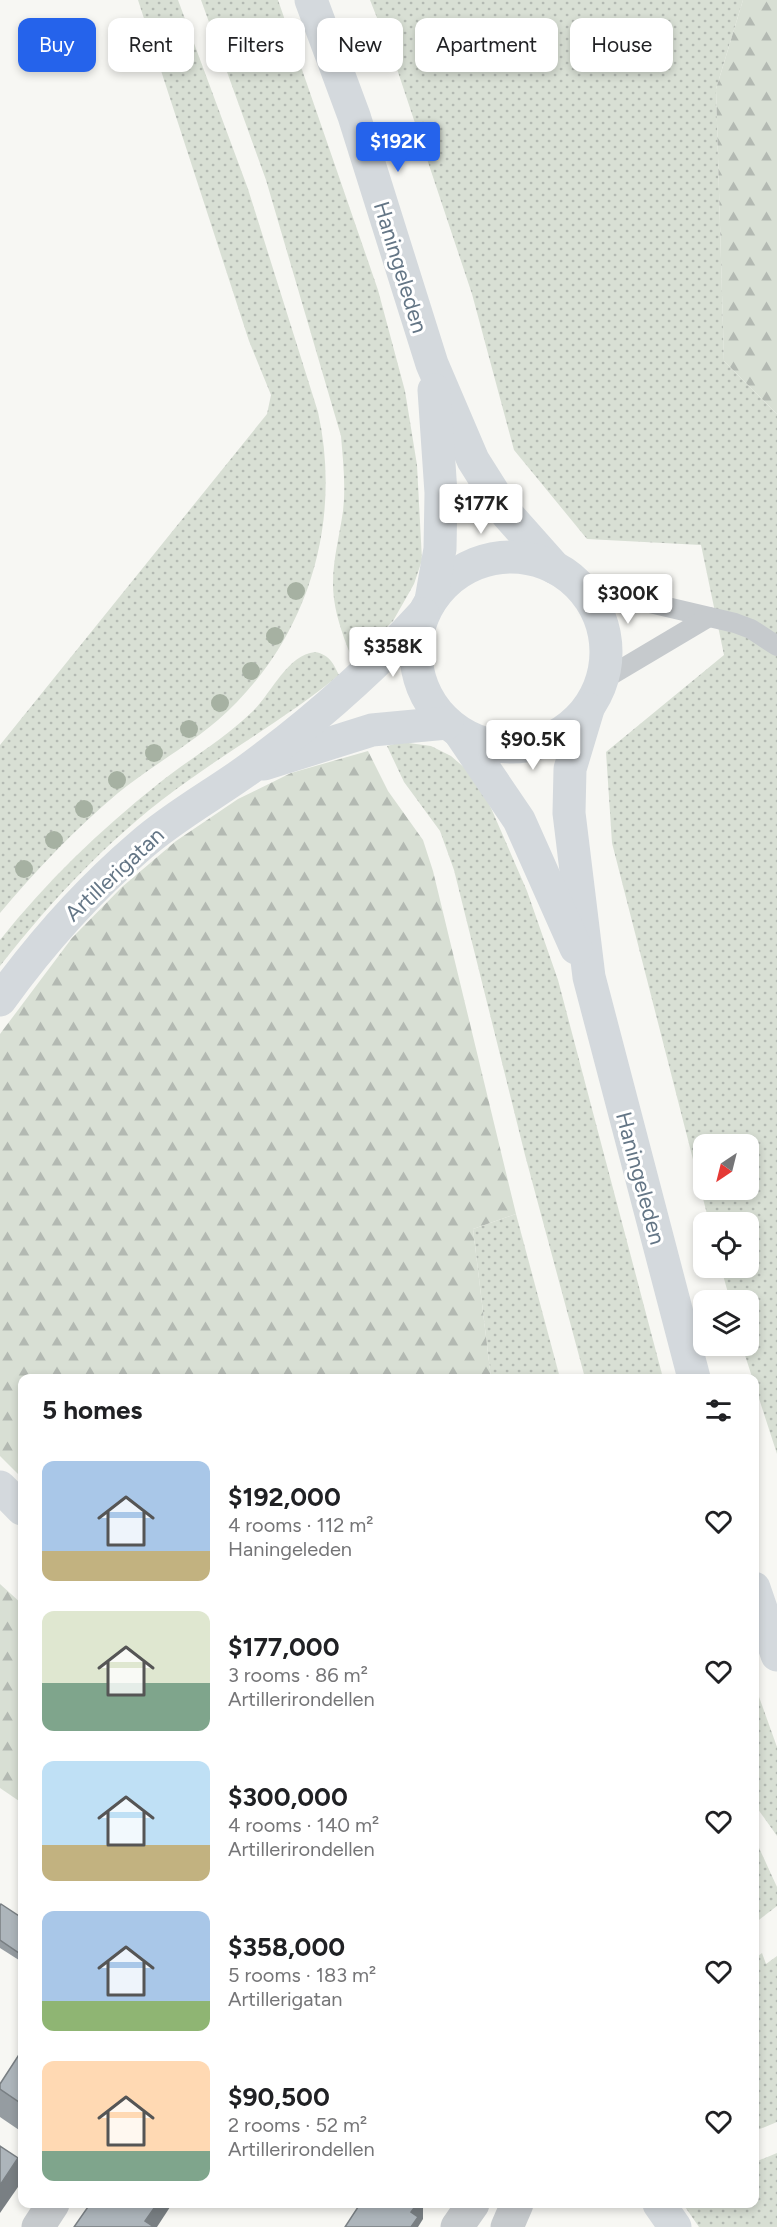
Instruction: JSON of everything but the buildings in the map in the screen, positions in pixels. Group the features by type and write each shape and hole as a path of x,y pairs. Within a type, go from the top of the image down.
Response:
{"main road":[{"name":"Haningeleden","path":"311,0 354,116 432,364 473,460 507,514 555,568"},
{"name":"Haningeleden","path":"428,607 440,549 441,493 432,364"},
{"path":"522,557 555,568 582,587 599,615 607,647 603,680 588,709 562,734 529,746 493,746 453,728 431,705 421,683 416,660 417,636 428,607 455,574 487,560 522,557"},
{"name":"Artillerigatan","path":"0,1000 42,943 91,890 159,831 193,804 248,769 386,655 428,607"},
{"name":"Haningeleden","path":"588,709 570,769 569,813 589,977 693,1374"},
{"name":"Haningeleden","path":"453,728 519,820 589,977"},
{"name":"Artillerigatan","path":"248,769 372,730 453,728"},
{"path":"0,1488 18,1505"},
{"path":"759,1603 777,1655"}],"street":[{"path":"38,2227 50,2208"},
{"path":"457,2227 469,2208"},
{"path":"507,2227 515,2208"}],"lane":[{"path":"582,587 751,629 777,646"},
{"path":"603,680 709,617"}],"green space":[{"path":"138,0 178,0 185,18 144,18"},
{"path":"201,0 278,0 284,18 208,18"},
{"path":"370,0 743,0 716,89 724,361 777,414 777,1454 759,1398 759,1374 751,1374 745,1356 759,1356 759,1290 727,1290 724,1278 759,1278 759,1212 706,1212 703,1200 759,1200 759,1134 693,1134 693,1159 612,843 606,752 724,655 701,545 587,539 514,450 472,294 398,72 403,72 403,18 377,18"},
{"path":"743,0 777,0 777,414 724,361 716,89"},
{"path":"194,43 248,189 318,412 324,451 326,490 322,529 314,567 302,604 285,639 263,672 237,702 209,727 118,793 86,821 0,913 0,745 267,414 271,395 249,341 161,72 194,72"},
{"path":"227,72 303,72 378,290 405,391 417,465 422,560 414,584 393,621 353,661 339,623 333,588 344,502 341,436 266,180"},
{"path":"315,652 328,657 339,675 303,703 189,780 136,821 65,890 0,966 0,940 74,858 136,802 241,722 296,660"},
{"path":"401,742 431,746 451,756 474,776 491,808 527,891 558,980 662,1374 584,1374 525,1155 454,870 440,831 404,782 387,746"},
{"path":"368,751 388,791 423,840 433,871 516,1214 473,1229 491,1374 18,1374 18,1474 0,1456 0,1034 72,938 122,887 176,841 238,799 291,773"},
{"path":"516,1214 559,1374 491,1374 473,1229"},
{"path":"0,1584 18,1600 18,1800 0,1788"},
{"path":"759,1697 777,1747 777,1836 759,1811"},
{"path":"759,1848 777,1887 777,1906 759,1920"},
{"path":"762,1953 766,1964 777,1956 777,2122 759,2129 759,1955"},
{"path":"777,2153 777,2227 699,2227 686,2208 759,2208 759,2160"}]}
